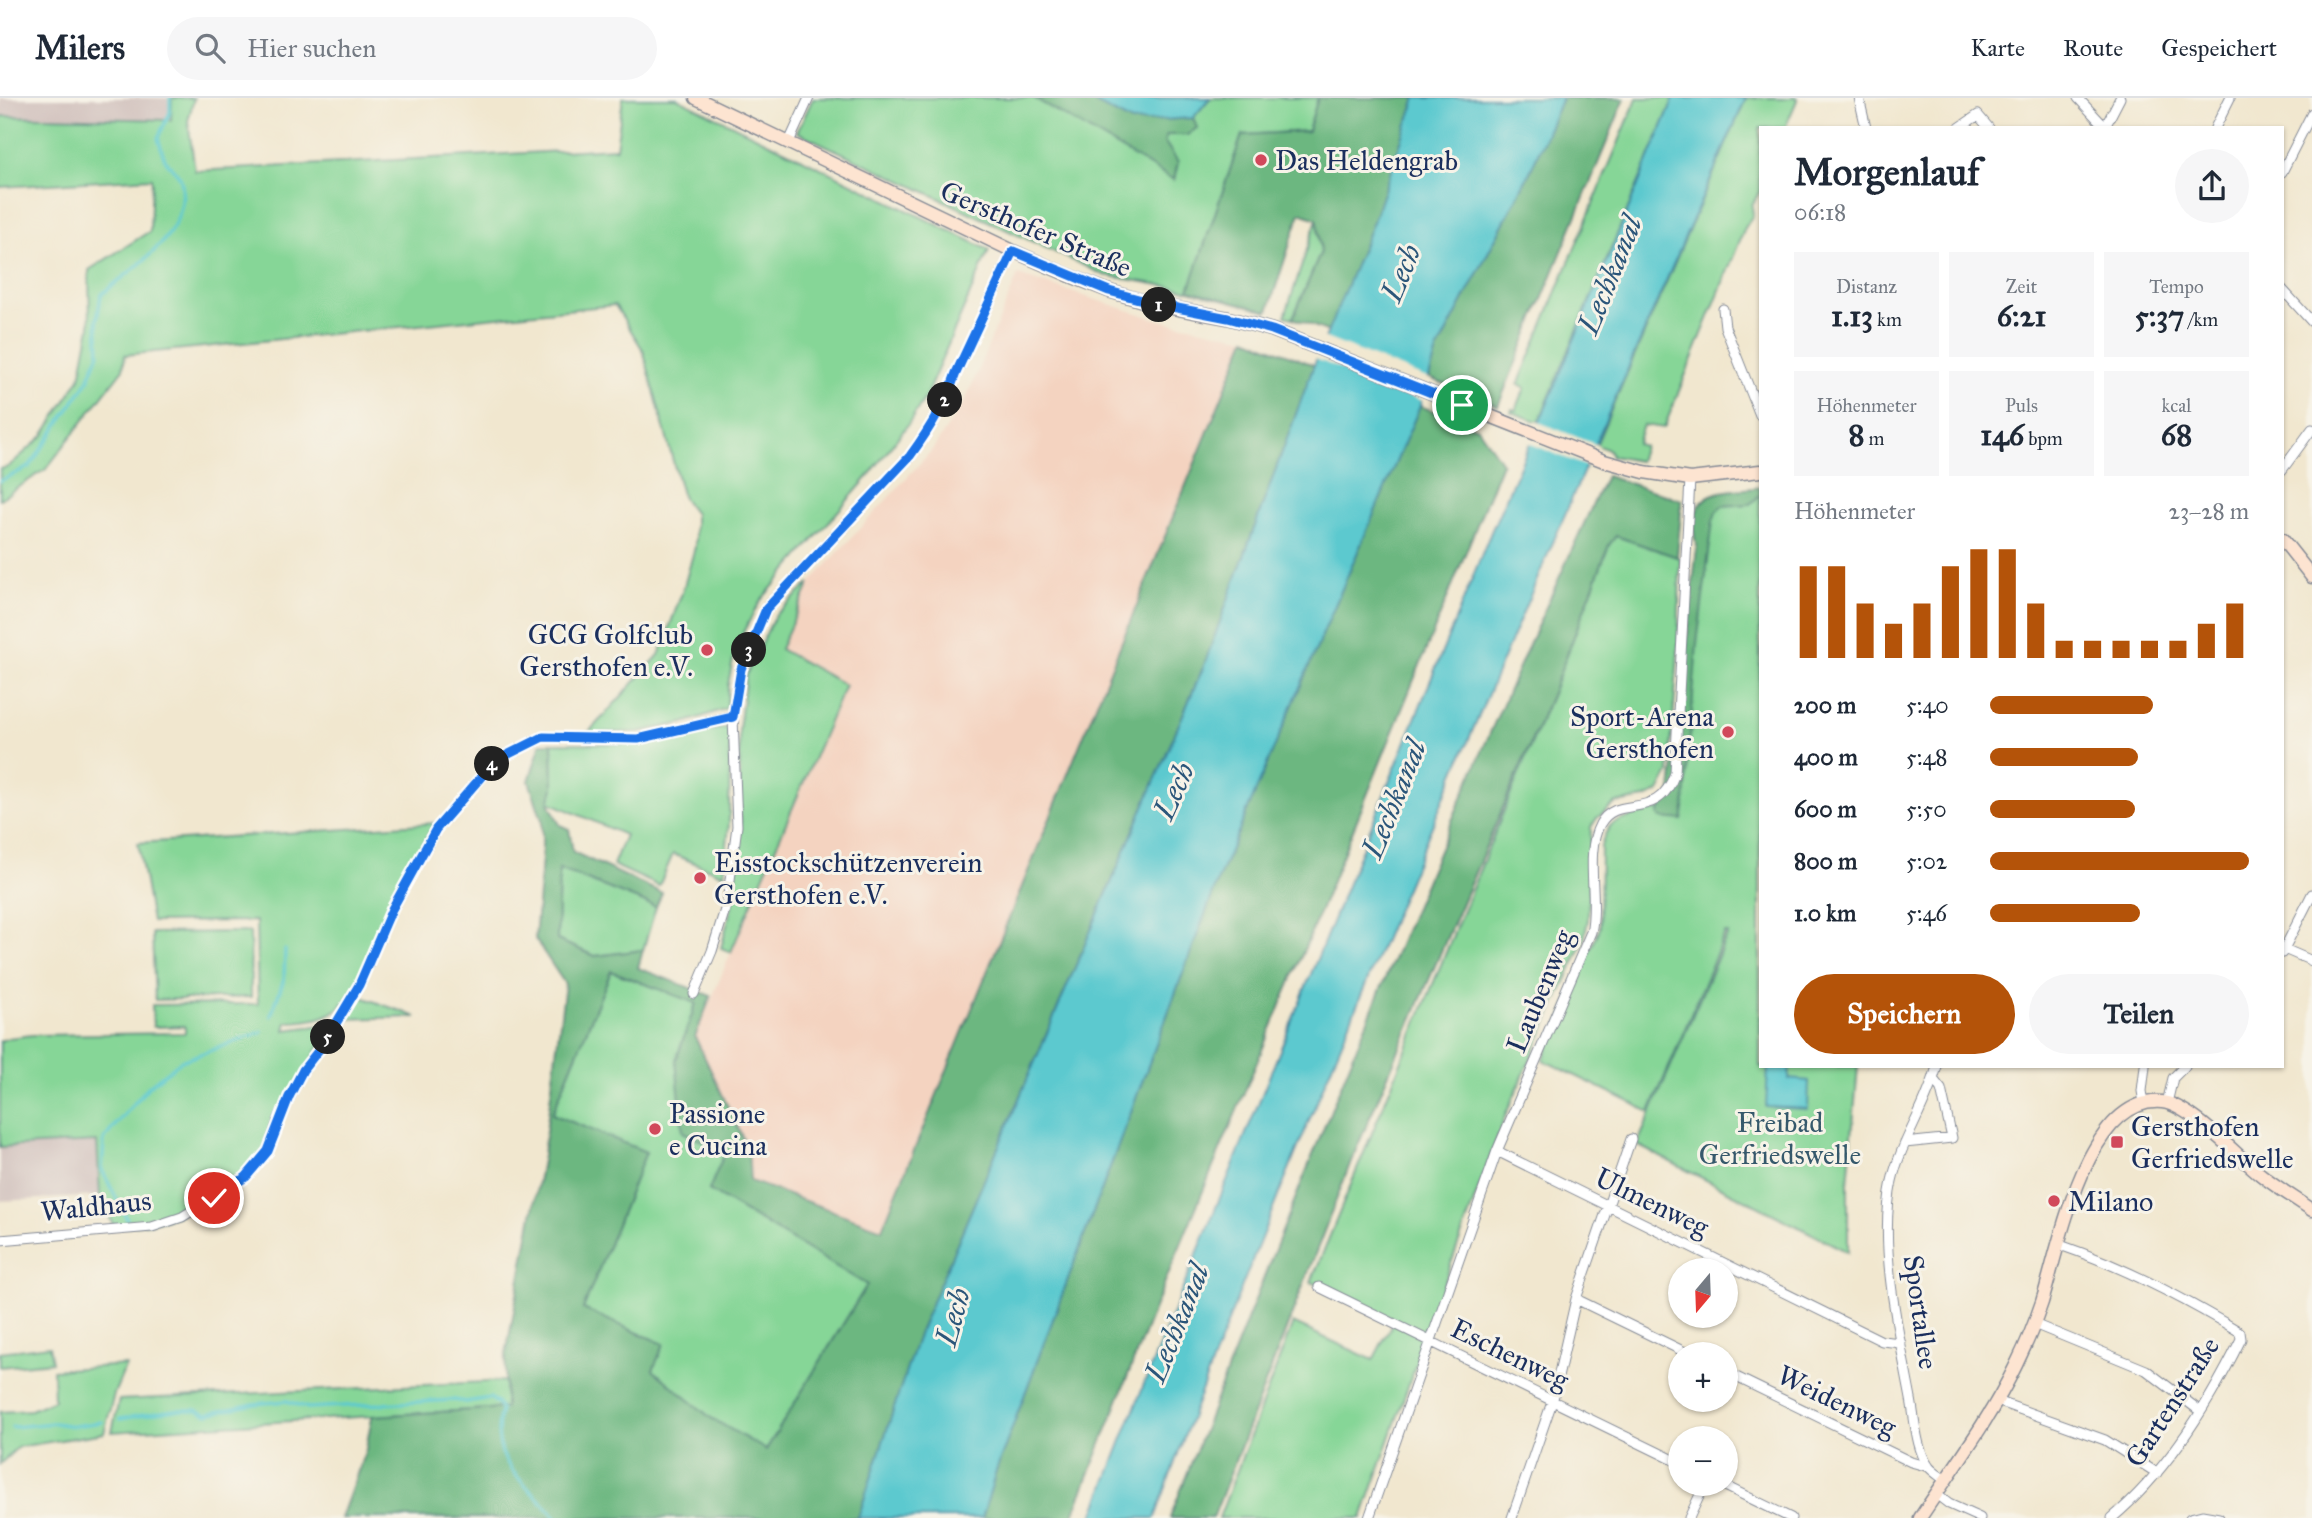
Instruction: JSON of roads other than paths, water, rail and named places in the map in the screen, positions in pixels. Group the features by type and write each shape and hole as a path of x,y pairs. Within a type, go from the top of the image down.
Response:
{"main road":[{"name":"Gersthofer Straße","path":"696,98 1013,251 1109,291 1228,318 1287,336 1604,461 1644,472 1690,479 1759,471"},
{"path":"2284,541 2312,577"},
{"path":"1920,1518 1997,1401 2015,1368 2034,1324 2079,1178 2110,1127 2123,1114 2144,1103 2168,1103 2191,1116 2261,1175 2312,1210"}],"street":[{"path":"789,142 809,98"},
{"path":"1859,98 1866,126"},
{"path":"2078,98 2105,126"},
{"path":"2106,126 2120,98"},
{"path":"2216,126 2230,98"},
{"path":"2284,168 2312,113"},
{"path":"1962,126 1978,115 1987,126"},
{"path":"694,995 727,903 737,826 733,717 741,669 766,609 910,456 925,435 950,391 1013,251"},
{"path":"2284,291 2311,317"},
{"path":"1723,309 1725,327 1759,412"},
{"path":"2284,467 2312,429"},
{"name":"Laubenweg","path":"1369,1518 1497,1151 1591,932 1593,853 1599,826 1619,809 1648,804 1661,798 1670,788 1675,773 1690,479"},
{"name":"Waldhaus","path":"0,1240 152,1227 182,1217 246,1177 268,1151 278,1121 298,1079 325,1042 359,985 392,909 436,829 495,761 543,737 638,739 733,717"},
{"path":"2284,948 2312,894"},
{"path":"2284,950 2312,961"},
{"name":"Sportallee","path":"1929,1467 1919,1439 1901,1343 1888,1239 1888,1202 1896,1165 1936,1068"},
{"path":"2144,1103 2142,1091 2145,1068"},
{"path":"2168,1103 2173,1078 2183,1068"},
{"path":"1905,1143 1952,1138 1941,1089 1933,1079"},
{"path":"1512,1518 1553,1399 1576,1299 1632,1139"},
{"name":"Ulmenweg","path":"1497,1151 1882,1341 1901,1343"},
{"name":"Gartenstraße","path":"2060,1245 2119,1266 2155,1283 2240,1332 2241,1339 2232,1357 2200,1411 2157,1473 2112,1518"},
{"name":"Eschenweg","path":"1318,1287 1668,1457"},
{"path":"1576,1299 1668,1344"},
{"path":"2034,1324 2146,1370 2200,1411"},
{"name":"Weidenweg","path":"1738,1378 1910,1462 1929,1467"},
{"path":"1997,1401 2105,1440 2157,1473"},
{"path":"1929,1467 1945,1480"},
{"path":"1738,1492 1791,1518"},
{"path":"1936,1494 1949,1504 1980,1518"},
{"path":"1689,1518 1699,1496"},
{"path":"2190,1518 2202,1515 2219,1518"}],"water":[{"path":"1086,98 1210,98 1193,118 1132,122"},
{"name":"Lech","path":"1416,98 1562,98 1529,174 1437,351 1420,406 1219,877 997,1468 982,1518 858,1518 918,1335 1203,668 1314,365 1373,222"},
{"name":"Lechkanal","path":"1674,98 1746,98 1561,523 1380,950 1235,1303 1155,1518 1092,1518 1491,532 1552,393"},
{"path":"1768,1068 1790,1068 1789,1079 1809,1081 1808,1109 1766,1107"}],"waterway":[{"path":"0,481 29,467 88,381 99,353 97,320 101,295 158,246 170,232 178,216 182,199 181,180 165,159 158,138 170,112 170,98"},
{"path":"271,1016 284,979 285,950"},
{"path":"127,1219 102,1170 104,1140 149,1086 181,1061 262,1032"},
{"path":"120,1419 174,1410 197,1410 207,1414 254,1404 287,1401 308,1408 454,1400 466,1402 490,1398 501,1410 498,1429 500,1445 512,1471 556,1518"},
{"path":"12,1427 54,1423 74,1426 102,1422"}],"place":[{"name":"Das Heldengrab","path":"1261,160"},
{"name":"GCG Golfclub Gersthofen e.V.","path":"707,650"},
{"name":"Sport-Arena Gersthofen","path":"1728,732"},
{"name":"Eisstockschützenverein Gersthofen e.V.","path":"700,878"},
{"name":"Passione e Cucina","path":"655,1129"},
{"name":"Gersthofen Gerfriedswelle","path":"2117,1142"},
{"name":"Milano","path":"2054,1201"}],"park label":[{"name":"Freibad Gerfriedswelle","path":"1780,1138"}]}
